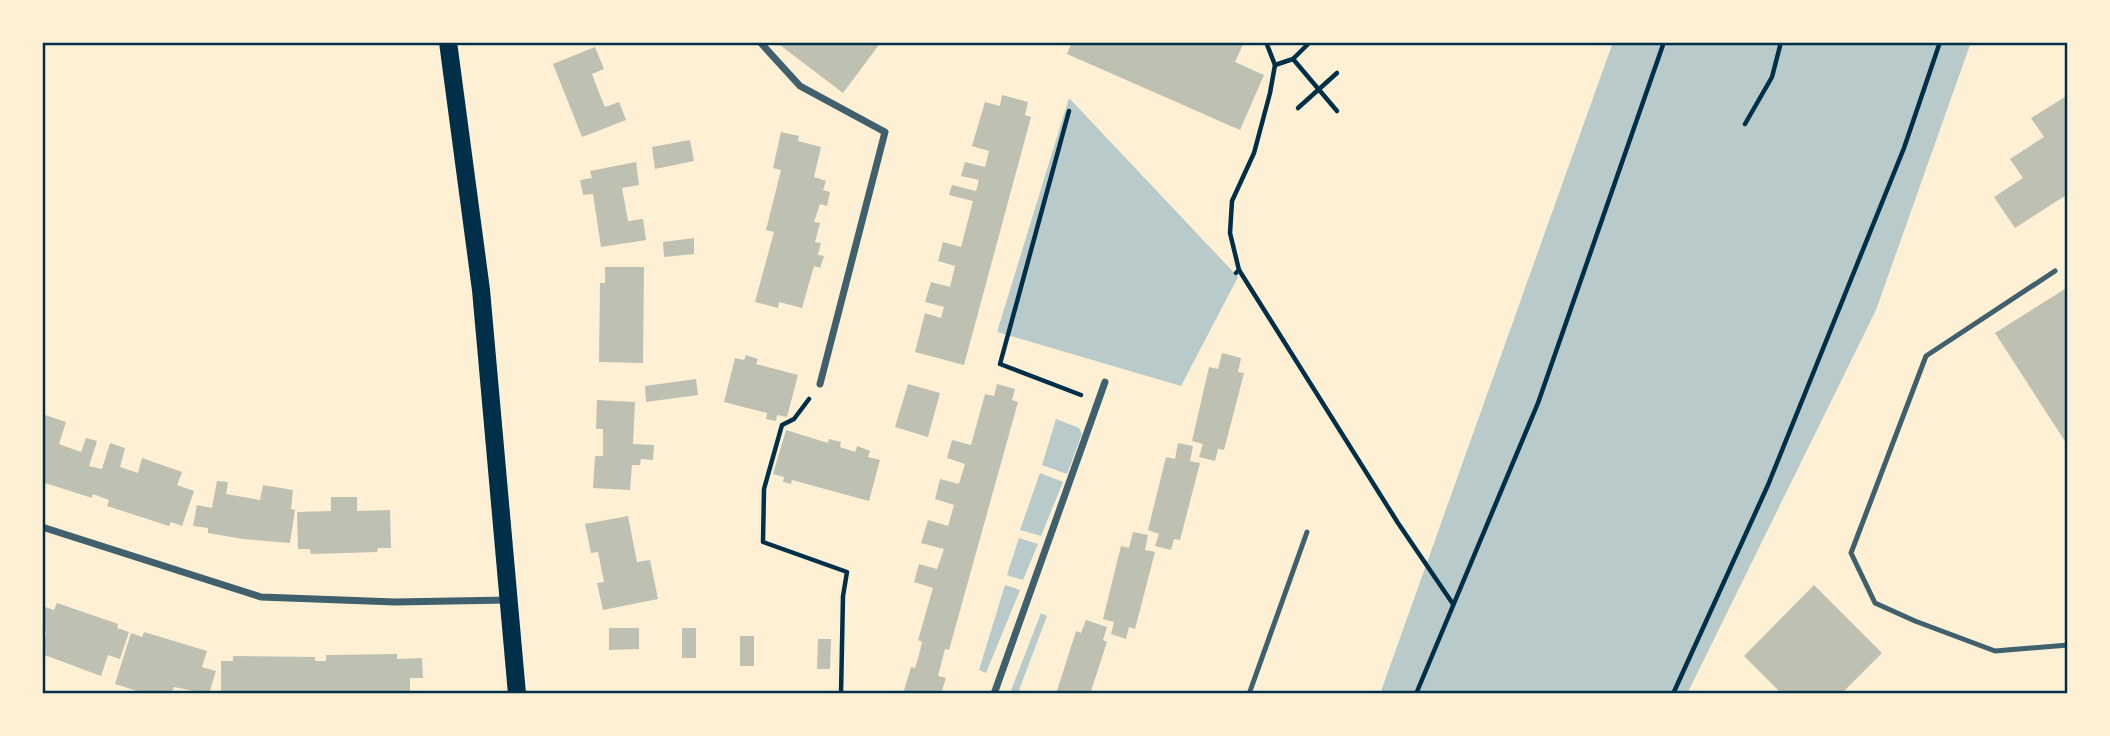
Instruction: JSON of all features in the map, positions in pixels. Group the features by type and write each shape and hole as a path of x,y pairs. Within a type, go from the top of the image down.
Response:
{"main road":[{"path":"448,42 481,290 517,694"}],"street":[{"path":"760,42 800,86 885,132 820,384"},
{"path":"993,694 1105,382"},
{"path":"42,527 261,597 395,602 509,600"}],"lane":[{"path":"2055,271 1926,356 1851,553 1875,603 1915,621 1995,650 2068,645"},
{"path":"1249,694 1307,533"}],"path":[{"path":"1266,42 1275,65 1270,93 1254,153 1232,201 1230,233 1237,272 1391,513 1453,604"},
{"path":"1275,65 1293,59 1310,42"},
{"path":"1416,694 1538,403 1664,42"},
{"path":"1745,124 1772,77 1782,42"},
{"path":"1673,694 1768,485 1904,148 1940,42"},
{"path":"1293,59 1337,111"},
{"path":"1298,108 1337,73"},
{"path":"1069,111 1000,364 1098,402"},
{"path":"820,384 794,419 782,425 764,489 763,542 847,572 843,596 841,694"}],"shaded area":[{"path":"1613,42 1971,42 1876,310 1687,694 1380,694"},
{"path":"1069,98 1238,277 1181,386 997,332"},
{"path":"1056,419 1079,428 1082,434 1067,474 1042,465"},
{"path":"1040,473 1063,482 1041,536 1020,530"},
{"path":"1019,538 1038,544 1023,580 1007,575"},
{"path":"1005,585 1020,590 986,673 979,670"},
{"path":"1041,613 1047,616 1018,693 1010,693"}],"building":[{"path":"776,42 881,42 843,93"},
{"path":"1072,42 1244,42 1235,62 1264,75 1240,130 1067,54"},
{"path":"595,47 604,69 592,74 605,107 619,102 626,120 582,137 553,64"},
{"path":"1002,95 1028,102 1025,115 1031,117 964,365 915,352 925,313 941,318 944,307 925,302 931,282 950,287 955,266 938,261 943,242 961,247 973,201 949,195 952,185 976,191 979,180 961,176 965,162 985,167 989,151 972,146 985,102 1000,106"},
{"path":"2068,95 2068,194 2015,228 1994,197 2023,178 2010,159 2044,137 2031,118"},
{"path":"781,132 799,136 798,141 821,147 814,177 826,181 823,190 830,192 827,206 820,204 814,222 820,223 815,242 821,243 818,255 824,256 820,268 814,266 802,308 779,302 778,308 755,302 774,232 766,230 781,170 773,168"},
{"path":"690,140 694,161 655,169 652,147"},
{"path":"636,162 639,185 622,188 628,221 643,219 646,240 601,247 593,194 583,195 580,180 592,178 590,171"},
{"path":"694,238 694,254 664,257 663,242"},
{"path":"605,267 644,267 643,363 599,362 600,283 605,283"},
{"path":"2068,287 2068,446 1995,333"},
{"path":"1222,353 1241,358 1238,372 1244,373 1224,450 1218,449 1215,461 1199,457 1203,444 1192,441 1209,367 1218,369"},
{"path":"746,355 758,359 756,364 798,375 787,417 777,415 776,421 766,419 767,413 724,402 735,358 744,360"},
{"path":"696,379 698,395 646,402 645,386"},
{"path":"908,384 940,393 928,437 895,427"},
{"path":"997,384 1015,389 1012,400 1018,402 949,650 945,649 938,676 946,678 941,694 903,694 911,667 915,668 919,655 922,642 918,640 933,588 914,582 919,564 937,569 944,549 921,543 928,520 948,526 954,505 935,499 940,479 959,484 965,464 947,458 952,440 971,445 985,394 994,396"},
{"path":"597,400 635,402 633,444 654,445 653,460 641,459 640,465 632,465 630,490 593,488 595,456 603,456 603,429 596,429"},
{"path":"42,414 66,422 59,444 81,452 86,438 97,441 89,466 102,469 110,443 125,448 120,467 138,473 142,458 182,472 177,485 194,491 182,526 171,522 169,526 107,506 109,500 93,494 92,498 42,482"},
{"path":"786,430 828,443 829,439 841,442 840,447 855,452 857,446 870,451 868,457 880,460 869,501 792,480 791,484 783,482 784,477 773,474"},
{"path":"1178,443 1193,446 1190,461 1200,463 1180,540 1174,539 1171,550 1155,546 1159,534 1148,530 1166,457 1175,459"},
{"path":"217,481 228,482 226,494 260,500 263,485 293,490 291,509 295,510 290,543 208,533 208,528 193,526 197,505 212,508"},
{"path":"331,497 357,497 357,511 390,510 391,548 378,548 377,552 311,554 310,549 298,549 297,512 331,511"},
{"path":"628,516 637,562 650,560 658,599 603,610 597,583 604,582 598,552 591,553 585,524"},
{"path":"1133,532 1148,535 1145,550 1155,552 1135,629 1129,627 1126,639 1111,634 1114,622 1103,619 1121,546 1129,548"},
{"path":"1814,585 1882,653 1841,694 1782,694 1744,656"},
{"path":"57,603 118,624 117,628 129,632 120,659 108,655 101,676 42,654 46,632 42,630 42,606 54,610"},
{"path":"1086,620 1107,627 1103,640 1107,642 1090,694 1056,694 1076,631 1081,633"},
{"path":"609,628 639,628 639,649 609,650"},
{"path":"682,628 696,628 696,658 682,658"},
{"path":"144,632 207,651 202,667 216,671 209,694 174,687 171,694 147,694 115,684 131,633 142,637"},
{"path":"740,636 754,636 754,666 740,666"},
{"path":"818,639 831,639 830,669 817,669"},
{"path":"397,654 397,659 422,658 423,678 410,678 410,694 221,694 221,661 233,661 233,656 315,657 315,661 326,661 326,655"}]}
